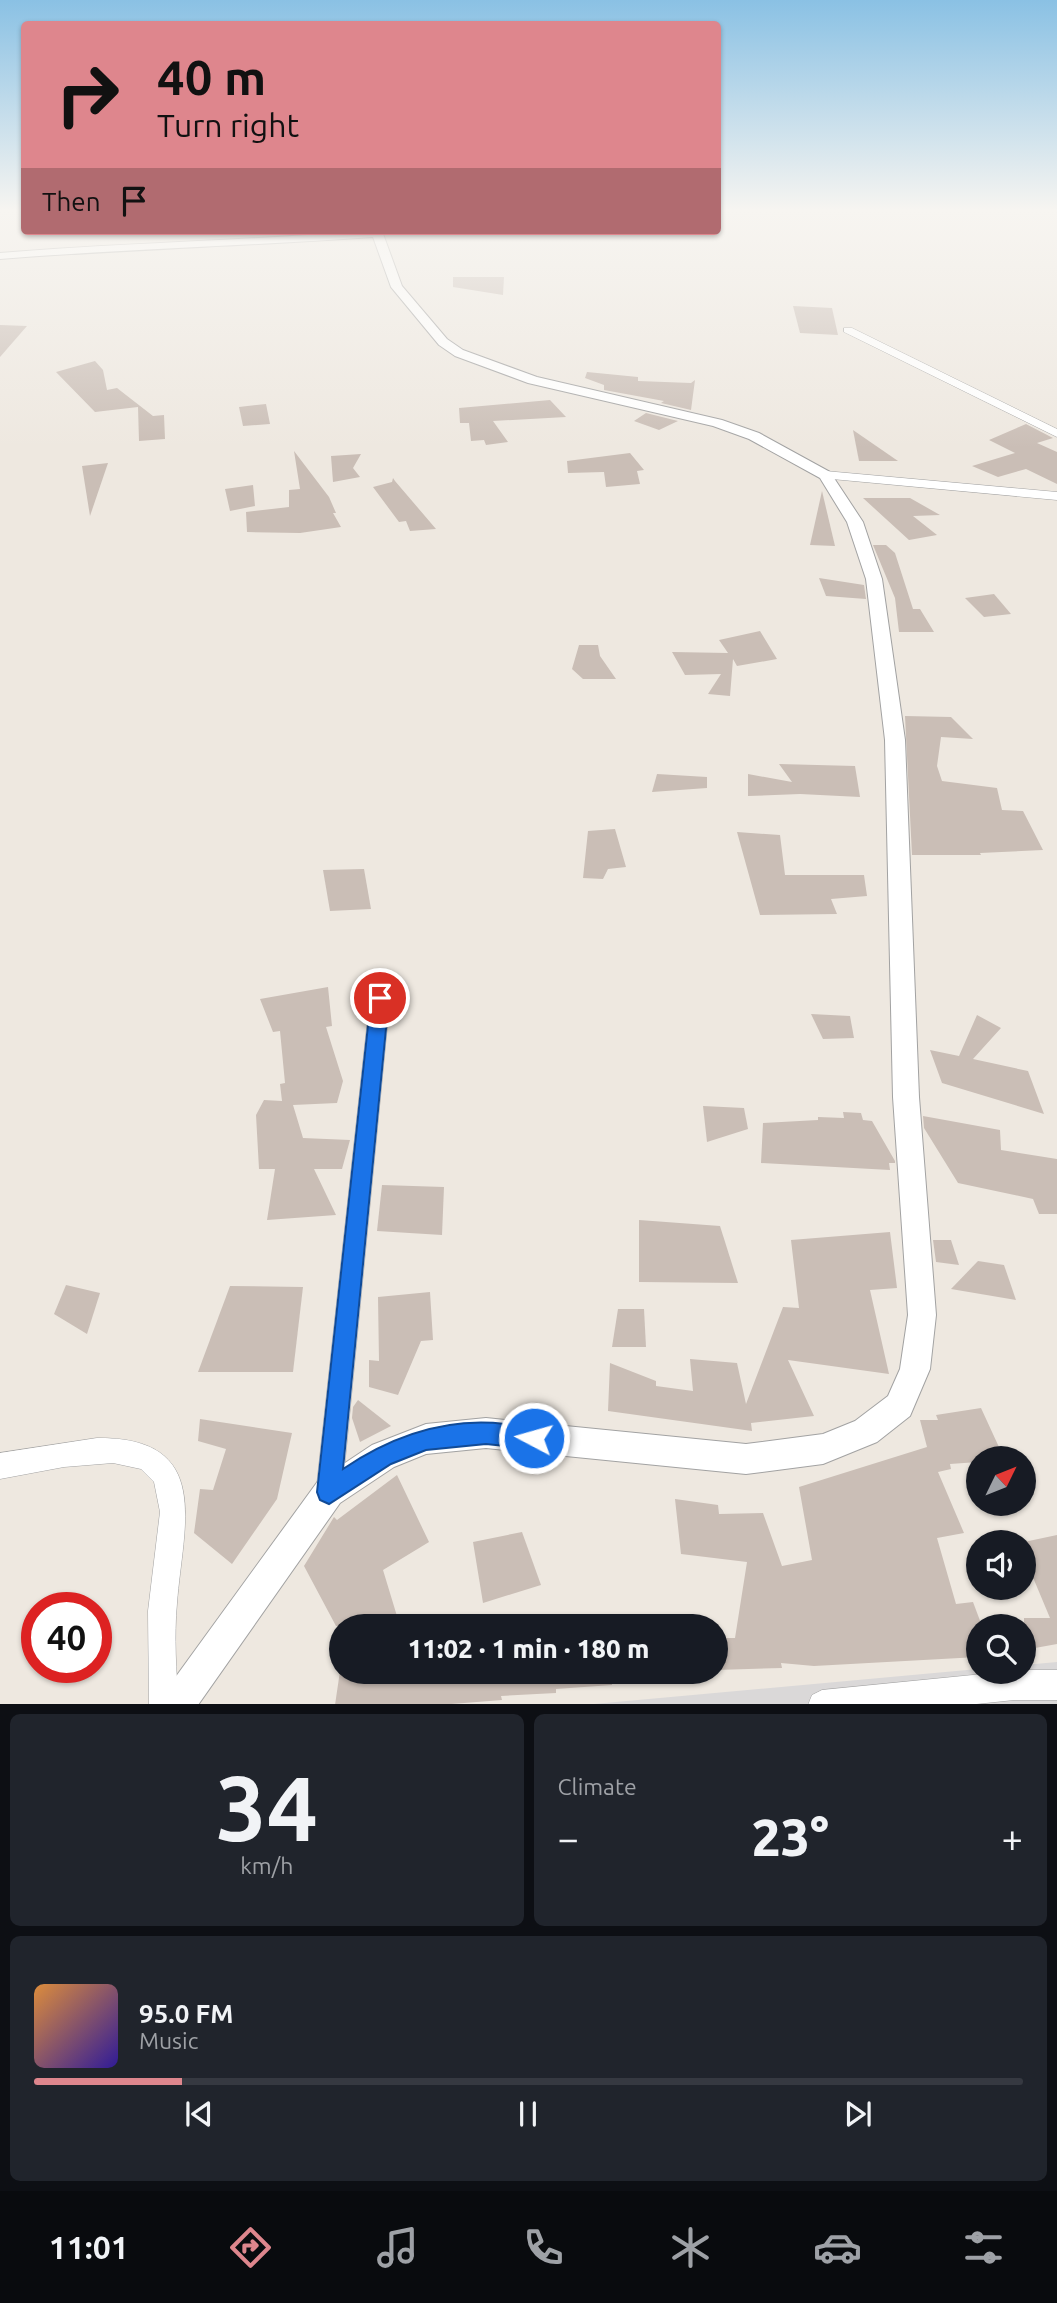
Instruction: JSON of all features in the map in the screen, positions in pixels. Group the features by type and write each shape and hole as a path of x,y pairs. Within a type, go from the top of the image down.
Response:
{"street":[{"path":"399,290 443,342 459,353 533,380 717,423 754,436 825,475 1057,496"},
{"path":"848,330 1057,433"},
{"path":"176,1704 329,1492 383,1456 426,1439 486,1433 746,1459 823,1449 866,1432 899,1406 915,1369 922,1315 906,1097 895,740 874,579 855,522 825,475"},
{"path":"329,1492 380,998"},
{"path":"0,1465 80,1453 127,1452 152,1460 169,1483 175,1510 162,1599 161,1660 164,1704"},
{"path":"822,1704 1014,1685 1057,1685"}],"shaded area":[{"path":"1057,1662 1057,1704 594,1704 966,1670 966,1684 1036,1684 1036,1664"}],"building":[{"path":"469,290 503,290 503,295"},
{"path":"793,306 832,308 838,335 800,333"},
{"path":"0,325 27,326 0,357"},
{"path":"95,361 103,370 107,390 117,388 153,416 164,415 165,439 139,441 138,407 95,412 56,372"},
{"path":"587,372 638,377 638,381 691,383 695,380 691,410 661,403 664,401 604,390 604,385 585,378"},
{"path":"550,400 566,417 493,421 508,442 486,445 484,440 471,441 469,423 460,423 459,408"},
{"path":"266,404 270,424 243,426 239,407"},
{"path":"646,413 678,421 659,430 634,421"},
{"path":"1026,424 1053,438 1037,443 1057,452 1057,484 1026,469 998,477 972,466 1015,453 989,440"},
{"path":"853,430 898,461 859,461"},
{"path":"294,451 329,497 336,513 333,513 341,527 300,533 247,532 246,512 289,507 289,490 300,489"},
{"path":"630,453 644,470 637,471 640,484 606,487 604,472 568,473 567,461"},
{"path":"361,454 353,468 360,477 333,482 331,456"},
{"path":"108,463 90,516 82,466"},
{"path":"393,478 436,529 410,531 406,521 399,522 373,487 392,482"},
{"path":"253,485 255,506 230,511 225,489"},
{"path":"822,491 835,546 810,545"},
{"path":"863,498 910,498 940,515 913,516 937,535 909,540"},
{"path":"873,545 886,545 895,553 913,609 920,609 934,632 899,632 895,598"},
{"path":"819,578 864,585 866,599 826,596"},
{"path":"994,594 1011,614 984,617 965,598"},
{"path":"760,631 777,659 737,666 733,659 730,696 708,694 721,674 685,675 672,652 728,653 719,640"},
{"path":"579,645 598,645 600,656 616,679 583,679 572,669"},
{"path":"905,716 951,717 973,739 941,737 937,766 942,781 997,788 1002,810 1023,811 1043,850 980,853 981,855 912,855"},
{"path":"779,764 855,766 860,797 800,794 748,796 748,774 792,782"},
{"path":"657,774 707,777 707,788 652,792"},
{"path":"615,829 626,867 608,869 603,879 583,878 588,831"},
{"path":"737,832 780,835 785,875 864,875 867,896 831,899 837,914 760,915"},
{"path":"364,869 371,909 330,911 323,870"},
{"path":"328,987 332,1026 326,1027 343,1081 337,1103 293,1105 303,1138 350,1140 342,1169 314,1169 336,1215 267,1220 275,1169 259,1169 256,1115 264,1100 282,1101 280,1084 285,1083 280,1031 273,1032 260,999"},
{"path":"811,1014 850,1016 854,1038 823,1039"},
{"path":"977,1015 1001,1028 973,1059 1028,1071 1044,1114 942,1083 930,1050 959,1056"},
{"path":"703,1106 744,1108 748,1129 707,1142"},
{"path":"843,1112 861,1113 863,1120 872,1121 895,1161 889,1163 890,1170 761,1163 763,1123 818,1120 818,1117 844,1118"},
{"path":"923,1116 1000,1130 1001,1150 1057,1159 1057,1214 1039,1214 1033,1199 958,1183 924,1128"},
{"path":"382,1185 444,1187 442,1235 377,1231"},
{"path":"639,1220 720,1226 738,1283 639,1282"},
{"path":"890,1232 897,1288 870,1290 889,1374 788,1360 814,1416 751,1423 752,1431 608,1411 610,1363 656,1381 656,1386 693,1391 690,1359 737,1363 746,1404 783,1307 799,1308 791,1240"},
{"path":"933,1240 951,1240 959,1265 936,1262"},
{"path":"978,1261 1004,1265 1016,1300 951,1289"},
{"path":"66,1285 100,1293 87,1334 54,1314"},
{"path":"230,1286 303,1287 293,1372 198,1372"},
{"path":"430,1292 433,1340 421,1341 398,1395 369,1387 369,1360 379,1361 378,1297"},
{"path":"618,1309 644,1309 646,1347 612,1347"},
{"path":"358,1400 391,1426 360,1442 352,1418 353,1407"},
{"path":"981,1408 998,1446 966,1446 966,1463 950,1464 951,1469 938,1472 964,1533 937,1538 956,1604 973,1602 978,1614 966,1614 966,1658 814,1666 781,1663 782,1668 728,1670 728,1638 735,1638 747,1562 681,1554 675,1499 718,1505 719,1514 763,1513 782,1566 812,1560 799,1487 927,1447 920,1420 938,1420 936,1415"},
{"path":"200,1419 292,1433 277,1499 232,1564 194,1533 200,1489 213,1490 226,1449 198,1441"},
{"path":"397,1475 429,1542 383,1570 396,1614 330,1614 304,1566 334,1517 337,1520"},
{"path":"522,1532 541,1585 483,1603 473,1542"},
{"path":"1057,1535 1057,1644 1036,1648 1036,1618 1050,1618 1036,1585 1036,1539"},
{"path":"338,1684 612,1684 556,1689 556,1693 501,1696 502,1700 452,1704 335,1704"}],"route":[{"path":"380,998 329,1492 383,1456 426,1439 486,1433 534,1438"}]}
